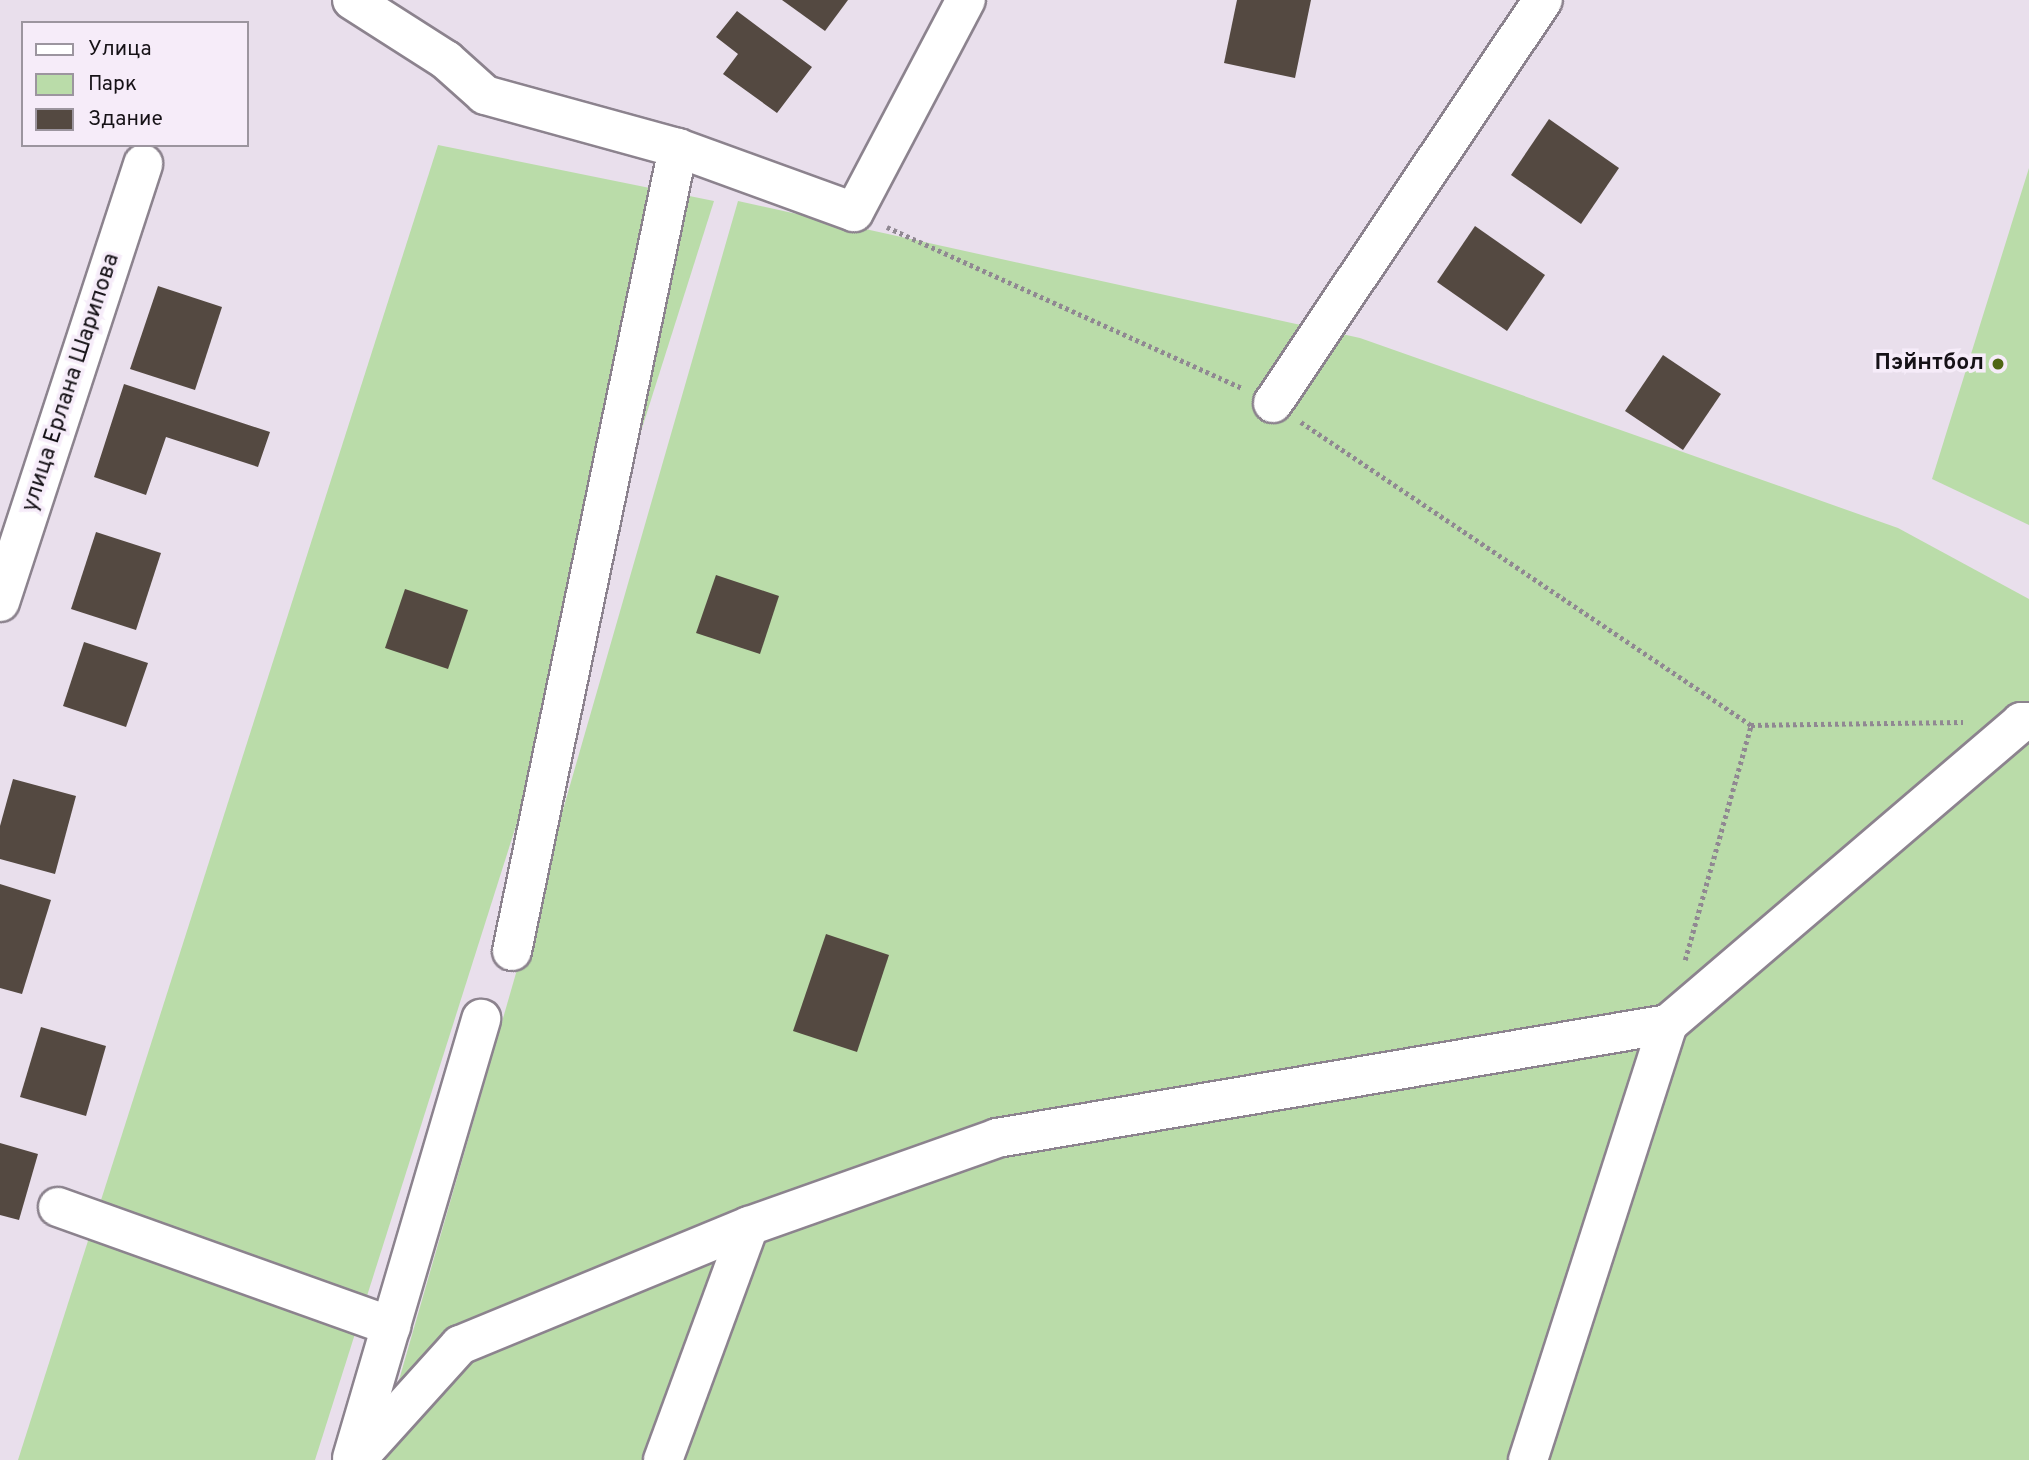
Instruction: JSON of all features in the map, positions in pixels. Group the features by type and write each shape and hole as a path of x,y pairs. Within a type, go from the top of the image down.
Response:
{"street":[{"path":"374,6 446,60 485,95 678,148 854,212 967,0"},
{"path":"1273,403 1543,0"},
{"path":"512,951 678,148"},
{"name":"улица Ерлана Шарипова","path":"0,601 143,164"},
{"path":"354,1460 460,1345 749,1226 998,1138 1668,1024 2011,730 2029,722"},
{"path":"354,1460 481,1019"},
{"path":"1528,1460 1668,1024"},
{"path":"58,1207 391,1326"},
{"path":"663,1460 749,1226"}],"path":[{"path":"854,212 1273,403 1751,725 1967,722"},
{"path":"1682,972 1751,725"}],"green space":[{"path":"438,145 714,201 315,1460 18,1460"},
{"name":"Пэйнтбол","path":"2029,168 2029,525 1932,479"},
{"path":"738,201 1360,338 1898,528 2029,599 2029,1460 376,1460"}],"building":[{"path":"782,0 848,0 825,31"},
{"path":"1237,0 1311,0 1295,78 1224,63"},
{"path":"737,11 812,67 777,113 723,74 738,54 716,37"},
{"path":"1549,119 1619,168 1581,224 1511,175"},
{"path":"1475,226 1545,275 1507,331 1437,282"},
{"path":"158,286 222,307 195,390 130,369"},
{"path":"1663,355 1721,394 1683,450 1625,411"},
{"path":"124,384 270,432 258,467 166,437 146,495 94,477"},
{"path":"96,532 161,553 136,630 71,609"},
{"path":"716,575 779,596 760,654 696,633"},
{"path":"405,589 468,610 448,669 385,648"},
{"path":"84,642 148,663 126,727 63,706"},
{"path":"13,779 76,796 55,874 0,859 0,826"},
{"path":"0,884 51,900 22,994 0,988"},
{"path":"826,934 889,955 857,1052 793,1031"},
{"path":"41,1027 106,1046 86,1116 20,1097"},
{"path":"0,1143 38,1154 19,1220 0,1215"}],"place":[{"name":"Пэйнтбол","path":"1998,364"}]}
